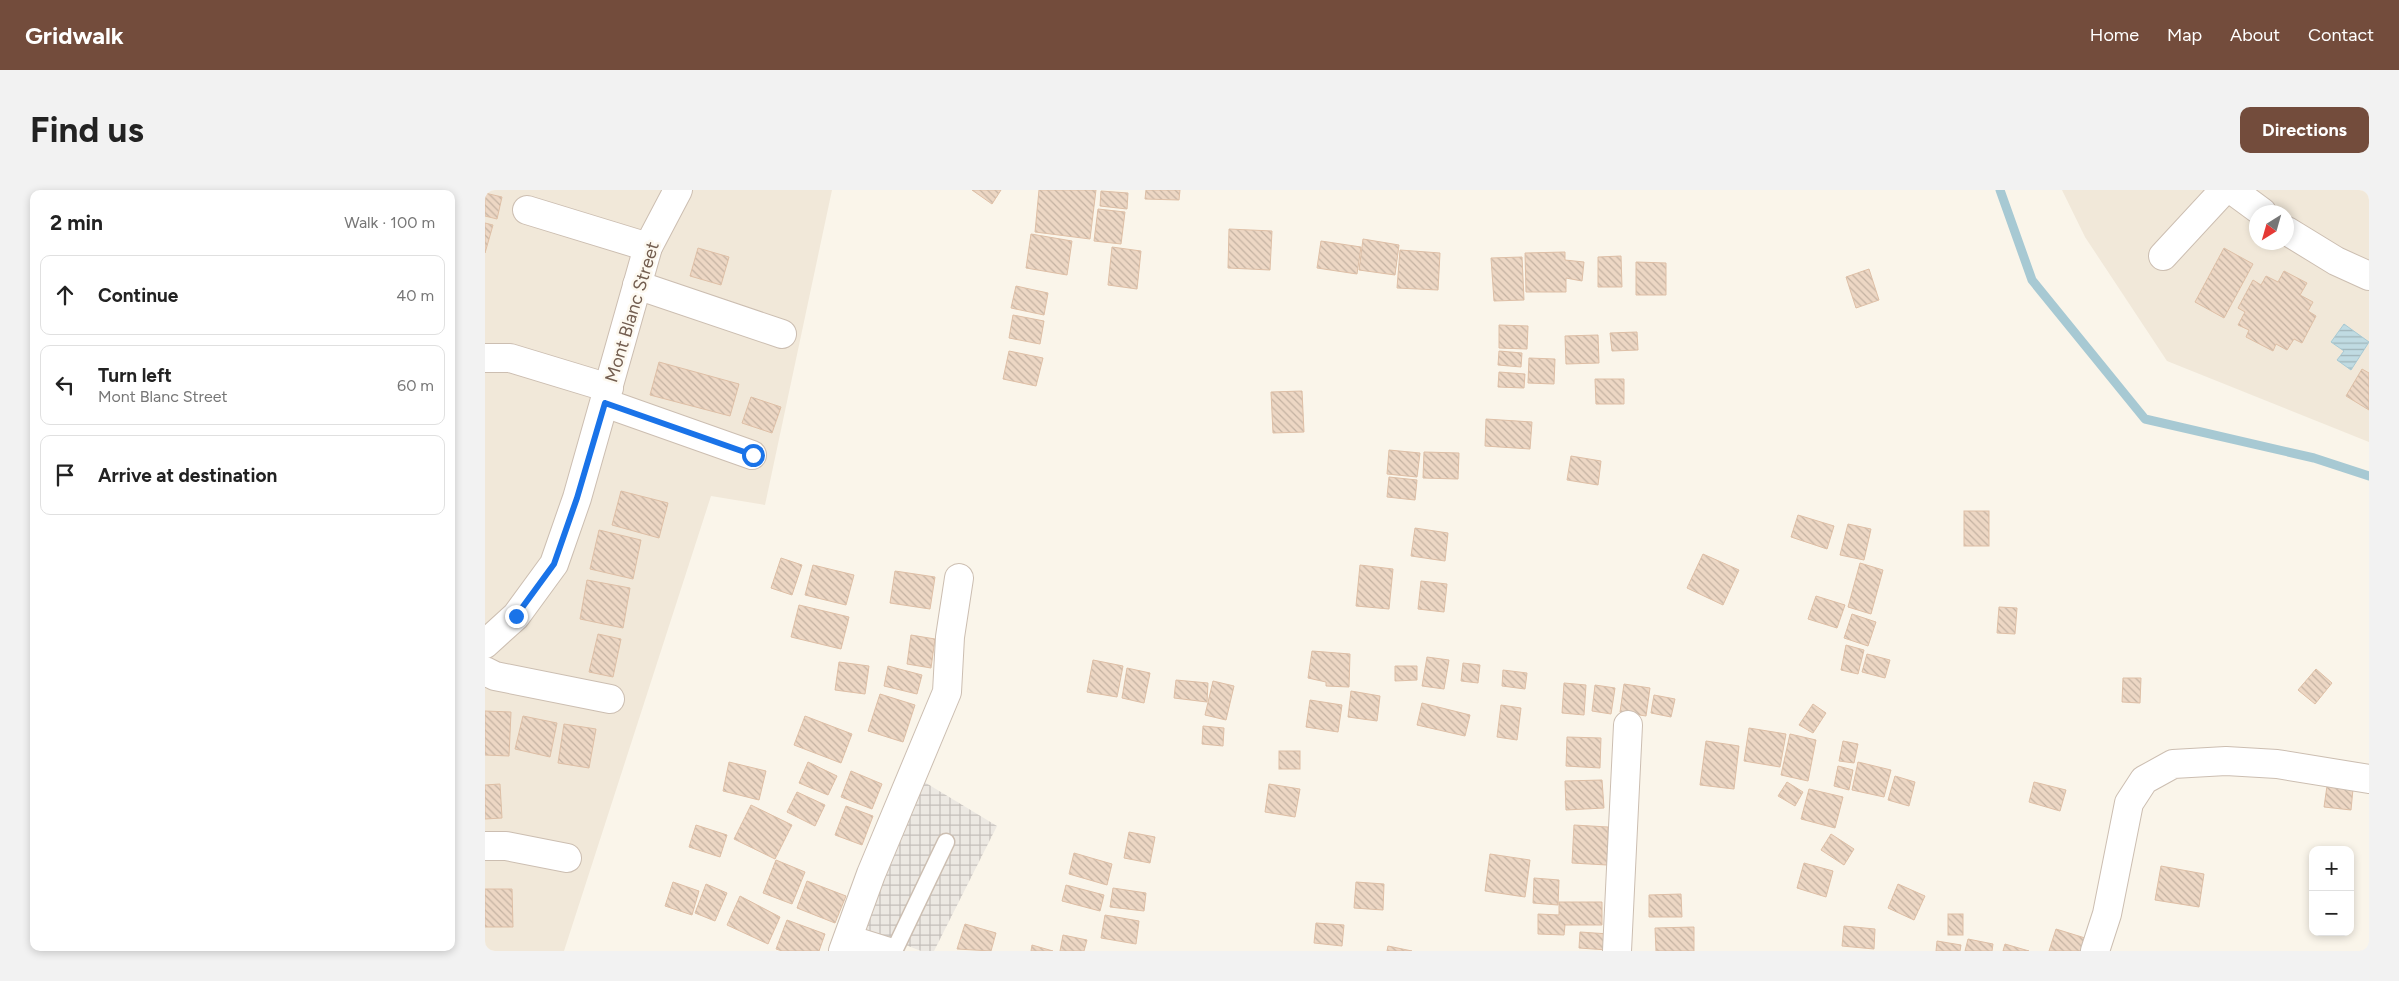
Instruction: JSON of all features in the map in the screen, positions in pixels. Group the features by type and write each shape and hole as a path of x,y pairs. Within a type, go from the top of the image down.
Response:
{"street":[{"name":"Mont Blanc Street","path":"485,644 516,616 554,564 577,498 648,247 678,190"},
{"path":"2163,256 2224,190"},
{"path":"2232,190 2252,205"},
{"path":"527,210 648,247"},
{"path":"2294,235 2336,260 2369,276"},
{"path":"637,286 782,334"},
{"path":"485,358 509,358 607,395 753,455"},
{"path":"886,951 845,945 885,840 947,692 950,637 959,578"},
{"path":"485,671 495,676 610,699"},
{"path":"1617,951 1628,725"},
{"path":"2095,951 2107,914 2129,803 2144,780 2173,764 2226,761 2277,764 2369,779"},
{"path":"485,846 506,846 567,858"}],"lane":[{"path":"894,951 946,842"}],"shaded area":[{"path":"485,190 832,190 765,505 711,496 564,951 485,951"},
{"path":"2062,190 2369,190 2369,442 2167,361 2085,237"},
{"path":"921,780 997,826 934,951 921,951 865,929"}],"water":[{"path":"2344,324 2369,342 2351,370 2337,360 2344,351 2331,342"}],"building":[{"path":"972,190 1001,190 992,204"},
{"path":"1039,190 1096,190 1090,239 1035,232"},
{"path":"1146,190 1180,190 1179,200 1145,199"},
{"path":"1101,191 1128,193 1127,209 1100,206"},
{"path":"485,193 502,197 497,219 485,216"},
{"path":"1098,209 1125,212 1121,244 1094,241"},
{"path":"485,223 493,225 485,253"},
{"path":"1229,229 1272,231 1270,270 1228,268"},
{"path":"1031,234 1072,241 1067,275 1026,268"},
{"path":"1363,239 1399,245 1395,275 1359,270"},
{"path":"1321,241 1361,247 1357,274 1317,268"},
{"path":"1112,247 1141,251 1137,289 1108,285"},
{"path":"698,248 729,257 721,285 690,276"},
{"path":"2224,248 2253,264 2224,318 2195,302"},
{"path":"1400,250 1440,253 1438,290 1397,288"},
{"path":"1565,252 1565,260 1584,262 1582,281 1566,278 1566,292 1526,292 1525,253"},
{"path":"1621,256 1622,287 1598,287 1598,257"},
{"path":"1522,257 1524,300 1494,301 1491,258"},
{"path":"1636,262 1666,263 1666,295 1636,295"},
{"path":"1869,269 1879,300 1856,308 1846,277"},
{"path":"2284,271 2307,283 2300,295 2313,302 2308,311 2316,316 2302,343 2294,339 2287,350 2276,344 2273,351 2246,337 2249,330 2238,325 2245,312 2238,308 2253,280 2261,285 2266,276 2278,282"},
{"path":"1016,286 1048,293 1044,315 1011,308"},
{"path":"1013,315 1044,321 1040,344 1009,338"},
{"path":"1499,325 1528,326 1527,349 1499,348"},
{"path":"1637,332 1638,350 1612,351 1610,333"},
{"path":"1598,335 1599,363 1566,364 1565,336"},
{"path":"1009,351 1043,358 1036,386 1003,379"},
{"path":"1499,351 1522,353 1521,367 1498,365"},
{"path":"1529,358 1555,359 1554,384 1528,383"},
{"path":"659,362 739,384 730,416 650,395"},
{"path":"2362,369 2369,373 2369,410 2346,396"},
{"path":"1499,372 1525,374 1524,388 1498,387"},
{"path":"1595,379 1624,379 1624,404 1596,404"},
{"path":"1302,391 1304,432 1273,433 1271,392"},
{"path":"751,397 781,407 772,433 742,423"},
{"path":"1486,419 1532,422 1530,449 1485,446"},
{"path":"1389,450 1420,453 1417,477 1387,474"},
{"path":"1424,452 1459,453 1458,479 1423,478"},
{"path":"1571,456 1601,461 1598,485 1567,480"},
{"path":"1389,477 1417,480 1415,500 1387,497"},
{"path":"621,491 668,503 659,538 612,525"},
{"path":"1964,511 1989,511 1989,546 1964,546"},
{"path":"1798,515 1834,526 1827,549 1791,537"},
{"path":"1848,524 1871,529 1864,560 1840,555"},
{"path":"1415,528 1448,533 1445,561 1411,556"},
{"path":"599,530 641,540 633,579 590,569"},
{"path":"1703,554 1739,570 1723,605 1687,588"},
{"path":"781,558 802,565 792,595 771,588"},
{"path":"1860,563 1883,570 1871,614 1848,607"},
{"path":"813,565 854,575 846,605 805,595"},
{"path":"1360,565 1393,569 1389,609 1356,606"},
{"path":"895,571 935,577 930,609 890,603"},
{"path":"587,580 630,588 623,628 580,619"},
{"path":"1421,581 1447,584 1444,612 1418,609"},
{"path":"1816,596 1845,605 1837,628 1808,619"},
{"path":"799,605 849,617 841,649 791,637"},
{"path":"1999,607 2017,608 2015,634 1997,633"},
{"path":"1852,614 1876,622 1868,646 1844,638"},
{"path":"598,634 621,639 613,677 589,672"},
{"path":"911,635 935,639 931,668 907,664"},
{"path":"1846,645 1864,650 1858,674 1841,670"},
{"path":"1312,651 1350,654 1349,687 1326,686 1326,682 1308,678"},
{"path":"1867,654 1890,660 1885,678 1862,672"},
{"path":"1427,657 1449,660 1444,689 1422,686"},
{"path":"1093,660 1123,666 1117,697 1087,692"},
{"path":"839,662 869,666 865,694 835,690"},
{"path":"1463,663 1480,665 1478,683 1461,681"},
{"path":"888,666 922,675 917,694 884,686"},
{"path":"1395,666 1417,666 1417,680 1395,681"},
{"path":"1127,668 1150,673 1144,703 1122,698"},
{"path":"2316,669 2332,683 2315,704 2298,690"},
{"path":"1503,670 1527,673 1525,689 1502,686"},
{"path":"2123,678 2141,678 2140,703 2122,702"},
{"path":"1176,680 1208,683 1207,702 1174,698"},
{"path":"1213,681 1234,686 1226,720 1205,715"},
{"path":"1564,683 1586,685 1584,715 1562,713"},
{"path":"1624,684 1650,688 1646,716 1620,712"},
{"path":"1595,685 1615,688 1611,714 1592,711"},
{"path":"1351,691 1380,696 1377,721 1348,717"},
{"path":"880,694 915,705 903,742 868,731"},
{"path":"1654,695 1675,699 1671,717 1651,713"},
{"path":"1310,700 1342,705 1338,732 1306,727"},
{"path":"1422,703 1470,715 1465,736 1417,725"},
{"path":"1813,704 1826,713 1813,733 1799,725"},
{"path":"1501,705 1521,708 1517,740 1497,737"},
{"path":"485,711 511,712 509,756 485,755"},
{"path":"523,716 557,723 550,757 515,749"},
{"path":"805,716 852,734 841,763 794,745"},
{"path":"564,724 596,729 589,768 558,763"},
{"path":"1203,726 1224,728 1223,746 1202,744"},
{"path":"1749,728 1786,734 1780,767 1744,761"},
{"path":"1790,734 1816,740 1808,781 1781,775"},
{"path":"1567,737 1601,738 1600,768 1566,766"},
{"path":"1706,741 1739,746 1734,789 1700,785"},
{"path":"1843,741 1858,744 1854,763 1839,761"},
{"path":"1279,751 1300,751 1300,769 1279,769"},
{"path":"729,762 766,771 759,800 723,791"},
{"path":"808,762 837,776 828,795 799,783"},
{"path":"1858,762 1891,770 1884,797 1852,790"},
{"path":"1838,766 1853,770 1849,790 1834,786"},
{"path":"851,771 882,784 872,809 841,797"},
{"path":"1895,776 1915,782 1909,806 1888,800"},
{"path":"1602,780 1604,808 1566,810 1565,781"},
{"path":"1787,782 1803,792 1795,806 1778,796"},
{"path":"2034,782 2066,790 2060,811 2029,802"},
{"path":"500,784 502,818 485,819 485,785"},
{"path":"1269,784 1300,789 1295,817 1265,812"},
{"path":"2327,786 2353,789 2351,810 2324,807"},
{"path":"1809,789 1843,797 1835,828 1801,819"},
{"path":"797,792 825,805 815,826 787,812"},
{"path":"751,805 792,825 775,859 734,839"},
{"path":"846,806 873,816 862,845 835,835"},
{"path":"696,825 727,835 720,857 689,847"},
{"path":"1574,825 1608,827 1607,865 1572,863"},
{"path":"1129,832 1155,837 1150,863 1124,858"},
{"path":"1831,834 1854,849 1844,865 1821,850"},
{"path":"1074,853 1112,864 1107,885 1069,874"},
{"path":"1490,854 1530,860 1525,897 1485,891"},
{"path":"776,860 805,872 792,904 763,893"},
{"path":"1804,863 1833,871 1826,897 1797,888"},
{"path":"2161,866 2204,874 2199,907 2155,900"},
{"path":"1534,878 1559,880 1558,905 1533,903"},
{"path":"807,881 846,896 835,923 797,908"},
{"path":"673,882 699,891 692,915 665,906"},
{"path":"1356,882 1384,884 1383,910 1354,908"},
{"path":"706,884 727,893 715,921 695,913"},
{"path":"1898,884 1925,896 1914,920 1888,908"},
{"path":"1066,885 1104,895 1100,911 1062,901"},
{"path":"1113,888 1146,893 1144,911 1110,907"},
{"path":"485,889 512,889 513,927 485,927"},
{"path":"1681,894 1682,917 1649,917 1649,895"},
{"path":"740,896 780,917 768,944 727,925"},
{"path":"1559,902 1602,902 1602,925 1565,925 1564,935 1538,934 1538,914 1559,915"},
{"path":"1948,914 1963,914 1963,935 1948,935"},
{"path":"1105,915 1139,921 1136,944 1101,938"},
{"path":"787,920 825,934 819,951 782,951 776,949"},
{"path":"1316,923 1344,925 1342,946 1314,943"},
{"path":"965,924 996,933 991,951 957,949"},
{"path":"1844,926 1875,929 1874,949 1842,946"},
{"path":"1694,927 1694,951 1656,951 1655,928"},
{"path":"2056,929 2085,938 2081,951 2049,951"},
{"path":"1580,932 1609,934 1608,950 1579,948"},
{"path":"1063,935 1087,940 1084,951 1060,951"},
{"path":"1968,939 1993,944 1992,951 1965,951"},
{"path":"1937,941 1961,945 1960,951 1936,951"},
{"path":"2005,944 2029,951 2003,951"},
{"path":"1032,945 1053,951 1031,951"},
{"path":"1388,946 1412,951 1387,951"}],"waterway":[{"path":"2000,190 2032,280 2145,419 2314,458 2369,476"}],"route":[{"path":"516,616 554,564 577,498 605,403 753,455"}]}
